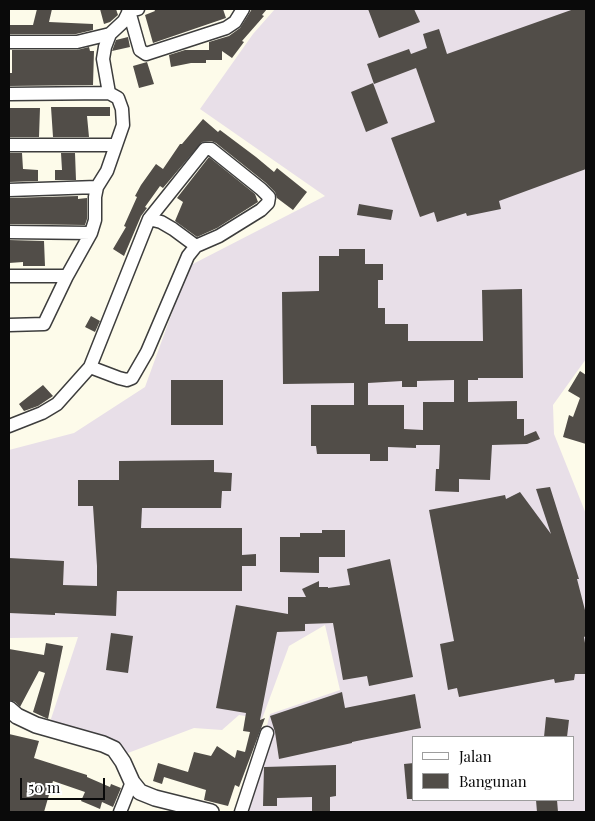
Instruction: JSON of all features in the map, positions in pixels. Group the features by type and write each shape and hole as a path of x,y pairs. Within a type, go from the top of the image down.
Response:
{"street":[{"path":"132,10 140,50 146,54 214,34 235,22 238,12"},
{"path":"109,93 103,59 105,48 110,34 124,21 132,10"},
{"path":"9,42 77,42 110,34"},
{"path":"9,94 109,93 118,98 122,109 123,125 107,171 97,187 95,220 91,233 67,276 44,324 9,326"},
{"path":"9,145 116,145"},
{"path":"9,426 42,414 57,404 90,367 148,219 205,149 211,149 261,189 268,197 268,203 261,210 219,236 196,246 188,256 148,352 132,378 127,380 119,378 90,367"},
{"path":"9,190 97,187"},
{"path":"148,219 161,222 196,246"},
{"path":"9,232 91,233"},
{"path":"9,276 67,276"},
{"path":"9,709 17,716 36,725 103,744 114,749 123,762 132,782 140,792 211,812"},
{"path":"242,812 267,732"},
{"path":"120,812 132,782"}],"shaded area":[{"path":"275,9 586,9 586,359 553,405 554,434 586,514 586,812 233,812 263,741 270,714 340,690 325,625 289,646 262,719 239,715 222,730 194,728 120,756 49,725 78,637 9,638 9,450 74,433 145,387 189,266 325,196 200,109 253,34"}],"building":[{"path":"37,9 52,9 49,22 93,24 93,30 76,34 9,34 9,25 33,25"},
{"path":"100,9 116,9 118,15 110,22 104,24"},
{"path":"154,9 223,9 226,18 153,43 145,15 155,11"},
{"path":"252,9 267,9 262,15 264,16 242,41 244,42 232,58 222,51 222,60 206,60 206,63 191,63 171,67 169,55 185,50 209,50 209,42 229,36 240,28"},
{"path":"368,9 414,9 420,22 379,38"},
{"path":"574,9 586,9 586,169 499,201 501,209 467,216 466,213 437,222 434,212 420,217 391,138 435,122 416,68 374,84 367,64 409,49 411,54 427,48 423,34 439,29 447,54"},
{"path":"128,37 130,47 112,51 116,40"},
{"path":"89,47 90,51 94,51 93,85 9,86 9,73 12,73 12,50 77,50"},
{"path":"147,62 154,84 139,88 133,66"},
{"path":"373,83 388,123 366,132 351,92"},
{"path":"51,107 110,107 110,116 87,116 89,137 53,137"},
{"path":"9,108 40,108 39,137 9,137"},
{"path":"203,119 274,172 277,168 307,192 293,210 277,198 275,192 266,183 216,143 211,141 202,142 163,188 160,186 145,207 147,208 141,216 124,256 113,249 126,227 124,226 141,185 156,164 163,169 180,144"},
{"path":"9,153 22,153 23,169 38,170 38,181 9,182"},
{"path":"61,153 75,153 76,180 55,180 55,170 62,170"},
{"path":"209,157 255,194 258,202 217,228 197,237 175,221 183,202 177,198"},
{"path":"78,196 78,199 87,198 87,219 85,225 9,224 9,198"},
{"path":"359,204 393,210 391,220 357,215"},
{"path":"9,240 44,241 45,266 23,266 23,262 9,263"},
{"path":"339,249 365,249 365,264 383,264 383,280 378,280 378,308 385,308 385,324 408,324 408,341 483,341 482,290 522,289 523,378 478,378 478,380 468,380 468,402 517,401 517,419 524,419 524,436 536,431 540,439 527,444 492,445 490,480 459,479 459,492 435,491 436,469 439,469 440,445 416,445 416,448 388,447 388,461 370,461 370,454 317,454 316,446 311,446 311,405 354,405 354,383 283,384 282,292 319,291 319,256 339,256","holes":["454,380 454,402 423,402 423,430 404,429 404,405 368,405 368,383 402,381 402,387 417,387 417,381"]},
{"path":"91,316 100,321 95,332 85,327"},
{"path":"580,371 586,375 586,444 563,437 569,415 573,417 580,398 568,391"},
{"path":"171,380 223,380 223,425 171,425"},
{"path":"43,385 53,396 38,406 24,411 19,404"},
{"path":"214,460 214,472 232,473 231,491 222,491 221,508 142,508 141,528 242,528 242,555 256,554 256,566 242,566 242,591 117,591 116,616 9,613 9,558 64,561 63,585 97,586 93,506 78,506 78,480 119,480 119,461"},
{"path":"550,487 579,579 577,579 586,614 586,636 584,637 586,674 575,674 574,680 555,683 554,679 459,697 457,688 448,690 440,644 454,641 429,510 505,495 506,499 520,492 551,534 536,489"},
{"path":"322,530 345,530 345,557 319,557 319,573 280,572 280,537 300,537 300,533 322,533"},
{"path":"390,559 413,677 369,686 367,676 343,680 333,623 305,624 305,631 277,632 260,720 265,718 239,787 235,785 228,806 204,800 206,790 164,777 162,784 153,781 158,763 188,772 194,752 211,756 217,746 235,758 237,750 245,752 250,732 243,731 246,713 216,708 236,605 288,614 288,597 306,597 302,589 319,581 319,587 328,588 350,585 347,569"},
{"path":"111,633 133,636 128,673 106,670"},
{"path":"46,643 63,646 48,719 33,712 45,673 39,671 20,707 15,702 9,700 9,649 44,655"},
{"path":"342,692 345,708 415,694 421,728 279,759 275,732 270,716"},
{"path":"546,717 569,720 567,736 544,736"},
{"path":"9,734 39,741 34,758 87,775 87,777 110,787 111,784 121,788 113,807 102,802 100,809 81,801 85,792 53,781 44,812 9,812"},
{"path":"412,763 412,799 407,799 404,764"},
{"path":"336,765 336,796 330,797 330,812 312,812 312,797 277,798 277,806 263,806 264,767"},
{"path":"536,801 557,801 558,812 537,812"}]}
